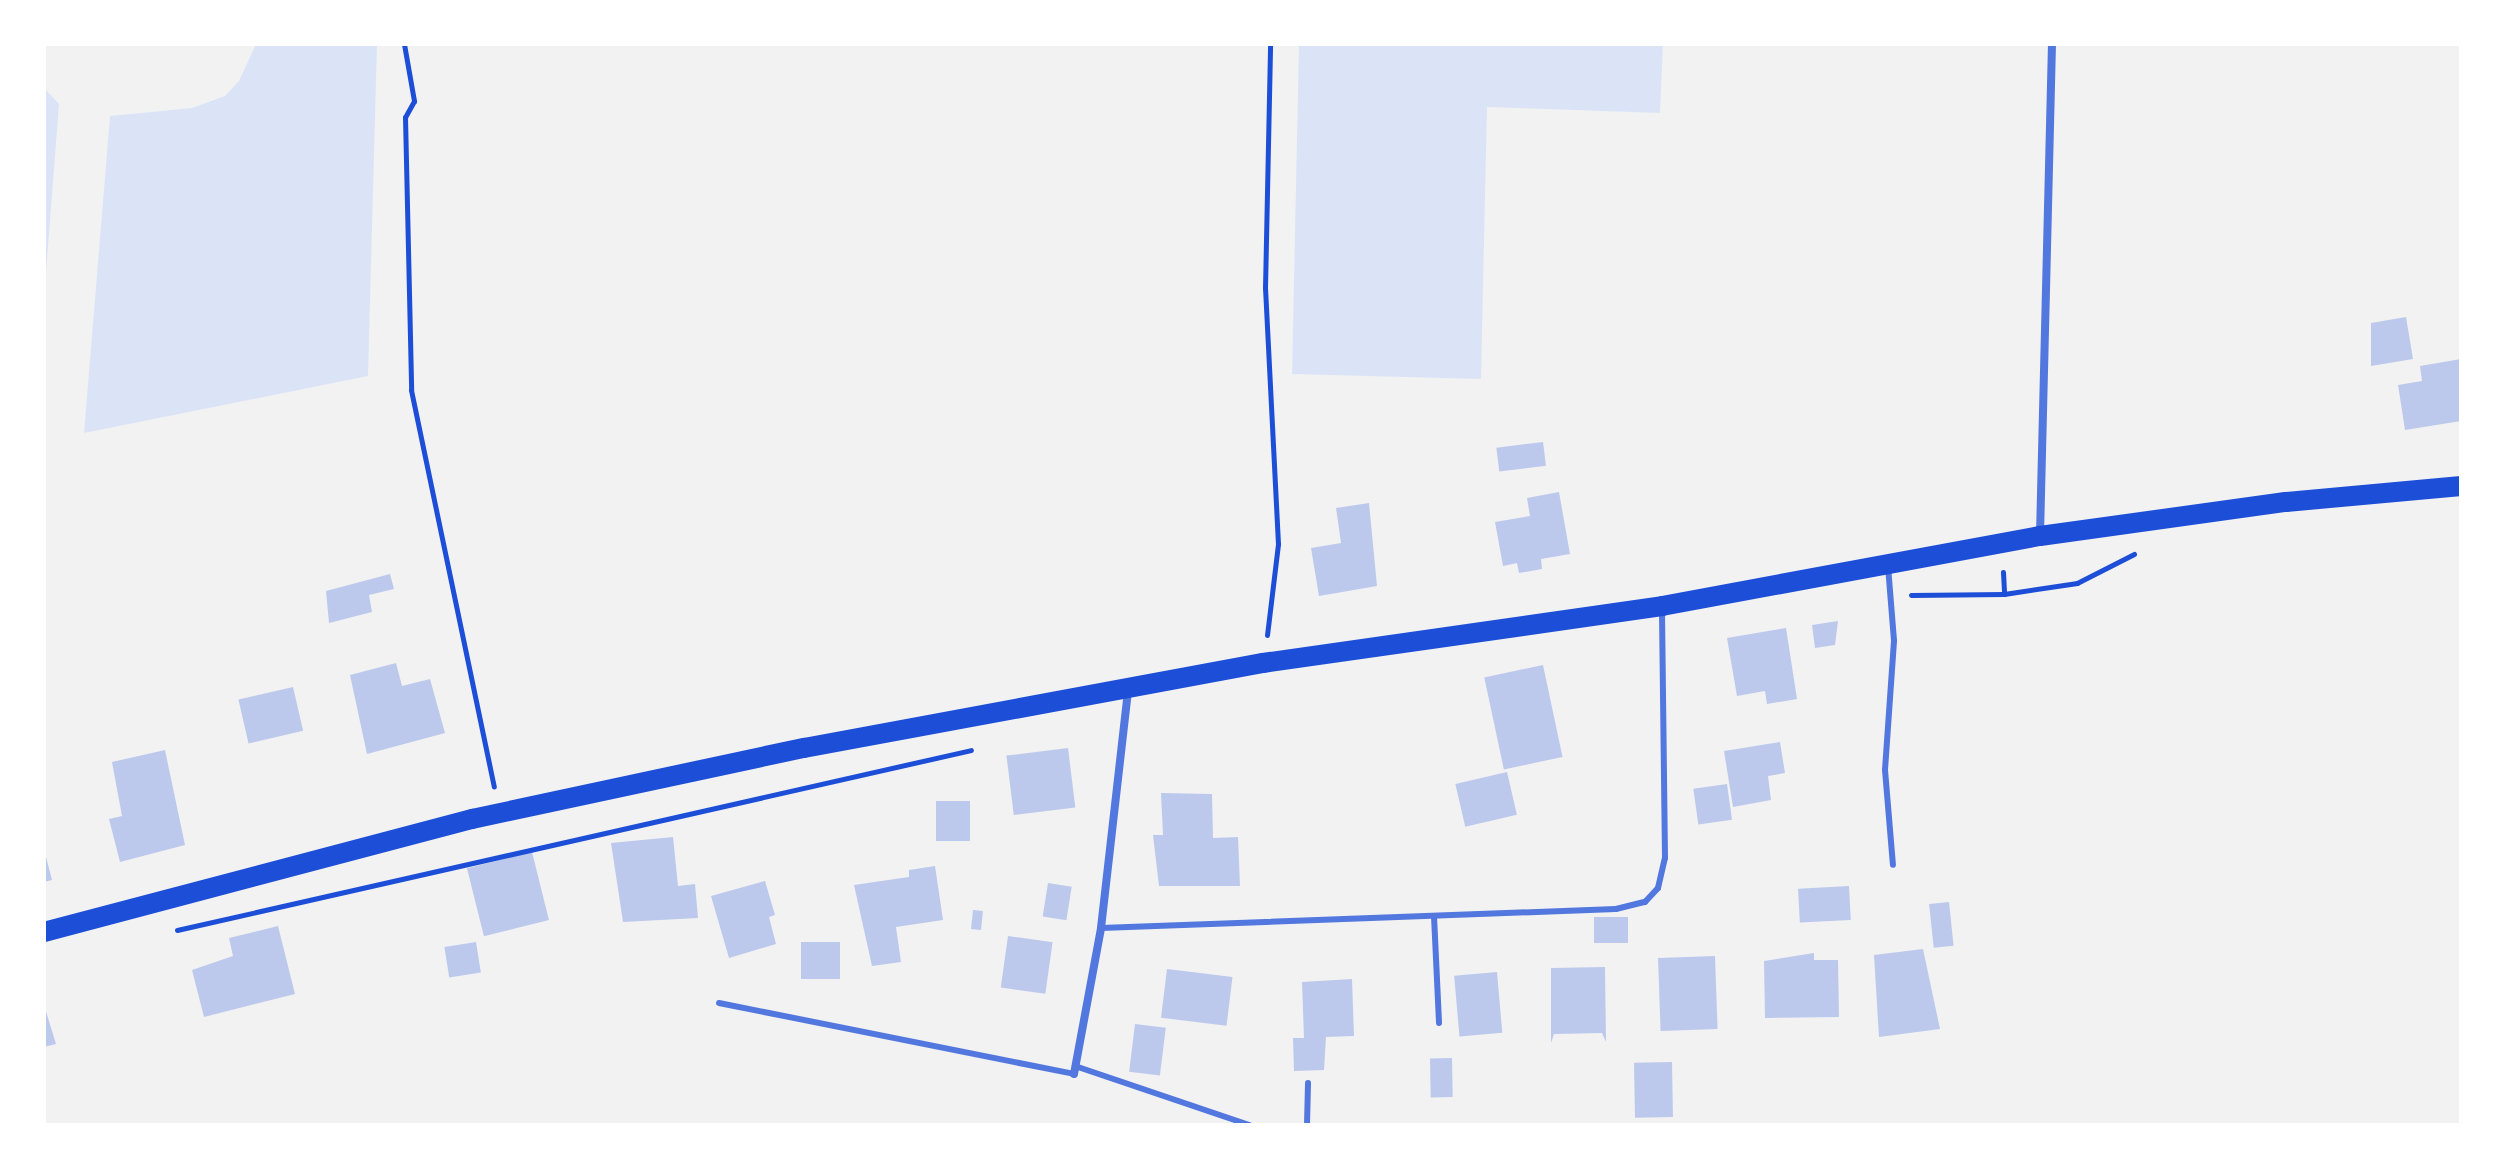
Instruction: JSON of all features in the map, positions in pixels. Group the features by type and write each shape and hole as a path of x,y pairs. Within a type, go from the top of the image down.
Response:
{"main road":[{"path":"44,932 499,813 804,748 1263,663 1662,606 2040,536 2286,502 2461,486"}],"street":[{"path":"2040,536 2052,44"},
{"path":"1074,1070 1101,928 1128,689"}],"lane":[{"path":"1888,566 1893,593 1885,770 1893,865"},
{"path":"1101,928 1616,909 1645,902 1658,888 1665,858 1662,606"},
{"path":"1434,916 1439,1023"},
{"path":"719,1003 1074,1070 1249,1125"},
{"path":"1307,1125 1308,1083"}],"path":[{"path":"404,44 414,101 405,117 411,390 499,813"},
{"path":"1263,663 1278,544 1265,288 1270,44"},
{"path":"1893,593 2004,594 2077,583 2142,550"},
{"path":"170,932 987,746"}],"shaded area":[{"path":"256,44 377,44 368,376 84,433 110,116 192,108 225,96 239,81"},
{"path":"1299,44 1663,44 1660,113 1487,107 1481,379 1292,374"},
{"path":"44,88 59,104 44,298"}],"building":[{"path":"2406,317 2413,359 2371,366 2371,323"},
{"path":"2461,359 2461,421 2405,430 2398,385 2422,381 2420,366"},
{"path":"1543,442 1546,466 1499,472 1496,448"},
{"path":"1559,492 1570,554 1541,559 1542,569 1519,573 1517,563 1503,566 1495,522 1530,516 1527,498"},
{"path":"1369,503 1377,586 1319,596 1311,548 1341,543 1336,508"},
{"path":"390,574 394,589 369,595 372,612 329,623 326,591"},
{"path":"1838,621 1835,645 1815,648 1812,625"},
{"path":"1786,628 1797,699 1767,704 1765,691 1737,696 1727,638"},
{"path":"396,663 402,686 430,679 445,733 367,754 350,675"},
{"path":"1543,665 1563,757 1504,769 1484,677"},
{"path":"293,687 303,731 249,743 238,700"},
{"path":"1780,742 1785,773 1768,776 1771,800 1733,807 1724,751"},
{"path":"1068,748 1075,808 1014,815 1006,756"},
{"path":"165,750 185,845 120,862 109,819 122,816 112,762"},
{"path":"1507,772 1517,815 1465,827 1455,784"},
{"path":"1727,784 1732,820 1698,824 1693,789"},
{"path":"1161,793 1212,794 1213,838 1238,837 1240,886 1159,886 1153,835 1163,835"},
{"path":"936,801 970,801 970,841 936,841"},
{"path":"673,837 678,886 695,884 698,918 623,922 611,843"},
{"path":"532,852 549,920 484,936 467,868"},
{"path":"44,854 52,880 44,882"},
{"path":"935,866 943,920 896,927 901,962 872,966 854,885 909,877 909,870"},
{"path":"765,881 775,915 769,917 776,944 729,958 711,896"},
{"path":"1048,883 1072,887 1066,920 1043,917"},
{"path":"1849,886 1851,920 1800,923 1798,889"},
{"path":"1949,902 1954,946 1934,948 1929,904"},
{"path":"973,910 983,911 981,930 971,929"},
{"path":"1594,917 1628,917 1628,943 1594,943"},
{"path":"278,926 295,994 204,1017 192,970 233,956 229,938"},
{"path":"1008,936 1053,942 1045,994 1001,987"},
{"path":"476,942 481,973 449,978 444,947"},
{"path":"801,942 840,942 840,979 801,979"},
{"path":"1923,949 1940,1029 1879,1037 1874,955"},
{"path":"1814,953 1814,960 1838,960 1839,1017 1765,1018 1764,961"},
{"path":"1715,956 1718,1029 1661,1031 1658,958"},
{"path":"1605,967 1606,1042 1602,1033 1554,1034 1551,1043 1551,968"},
{"path":"1167,969 1233,977 1227,1026 1161,1018"},
{"path":"1497,972 1502,1033 1459,1037 1454,976"},
{"path":"1352,979 1354,1036 1326,1037 1324,1070 1294,1071 1293,1038 1304,1038 1302,982"},
{"path":"44,1005 56,1044 44,1047"},
{"path":"1135,1024 1166,1028 1160,1075 1129,1072"},
{"path":"1430,1058 1452,1058 1453,1097 1431,1097"},
{"path":"1672,1062 1673,1117 1635,1118 1634,1063"}]}
